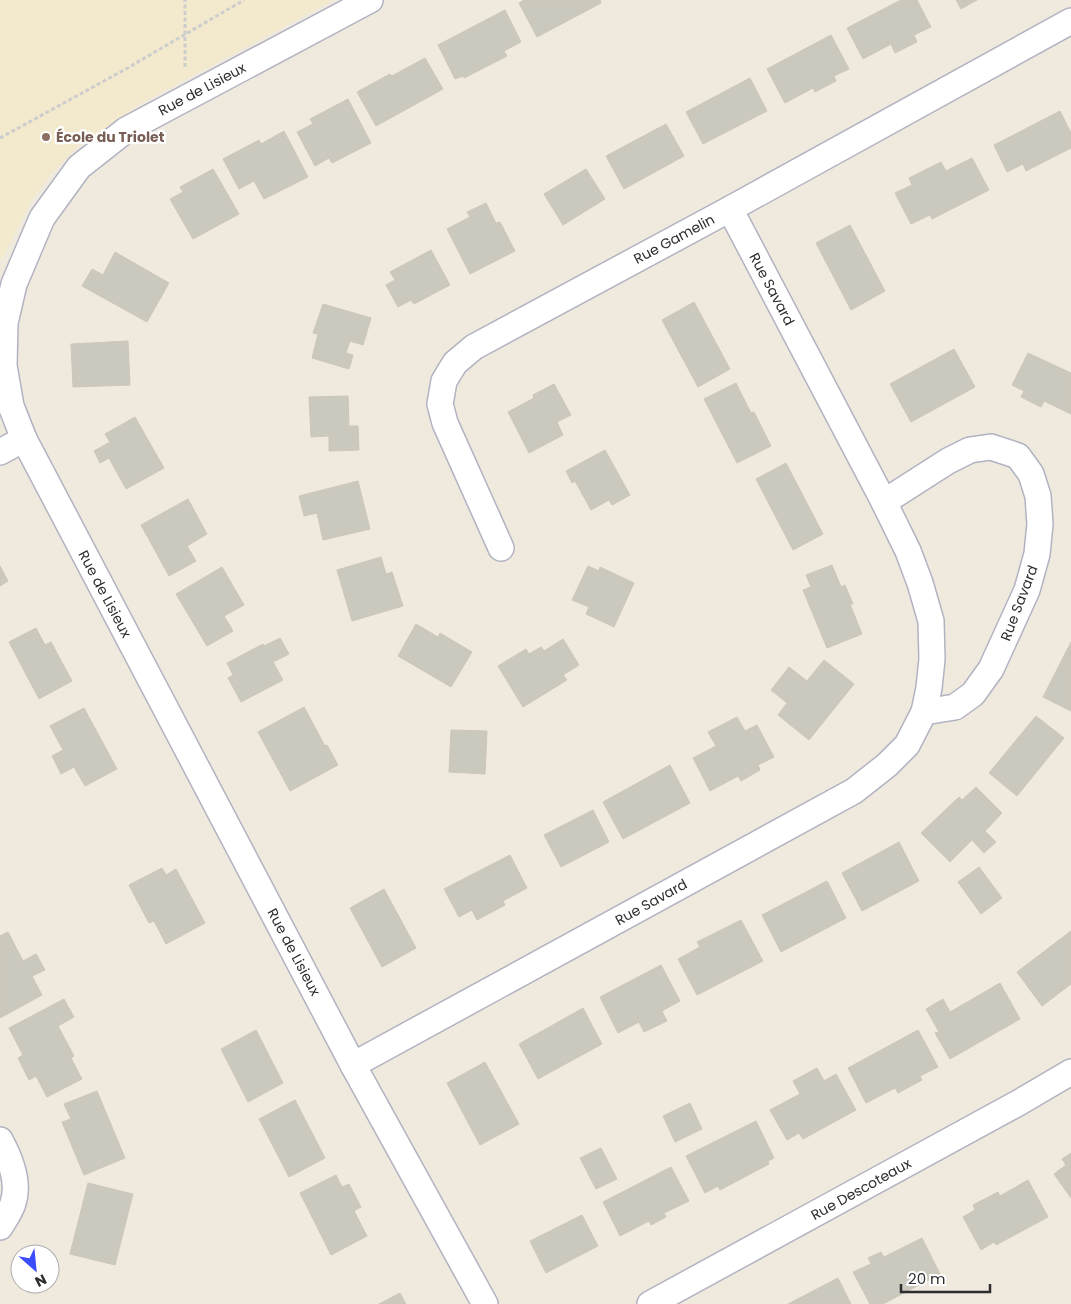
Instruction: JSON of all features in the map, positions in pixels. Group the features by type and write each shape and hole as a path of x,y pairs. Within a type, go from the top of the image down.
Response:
{"street":[{"name":"Rue de Lisieux","path":"370,0 126,130 79,167 42,218 14,284 5,323 4,366 11,406 24,439 353,1065 485,1304"},
{"name":"Rue Gamelin","path":"501,548 445,423 440,404 444,381 455,363 474,347 730,209 1071,21"},
{"name":"Rue Savard","path":"353,1065 854,791 907,745 924,712 932,658 931,621 908,551 730,209"},
{"path":"0,452 24,439"},
{"name":"Rue Savard","path":"884,502 948,461 970,450 992,447 1018,456 1031,474 1038,496 1040,524 1037,554 1027,590 992,670 973,694 955,707 924,712"},
{"name":"Rue Descoteaux","path":"650,1304 1020,1102 1071,1072"},
{"path":"0,1140 9,1156 15,1180 13,1203 0,1227"}],"path":[{"path":"185,0 185,68 193,94"},
{"path":"0,138 124,70 244,0"}],"shaded area":[{"name":"École du Triolet","path":"0,0 333,0 138,105 76,148 51,174 31,201 0,260"}],"building":[{"path":"524,0 600,0 601,3 537,37 519,3"},
{"path":"901,0 917,0 931,27 914,35 917,42 895,53 891,44 863,59 847,28"},
{"path":"956,0 977,0 961,9"},
{"path":"505,10 521,42 504,51 507,56 464,78 463,76 455,79 438,45"},
{"path":"831,35 849,69 834,76 836,81 815,92 813,88 785,103 767,69"},
{"path":"425,58 443,89 376,126 357,92"},
{"path":"750,78 767,111 703,144 686,112"},
{"path":"348,99 371,143 332,163 329,158 315,166 297,132 313,124 310,119"},
{"path":"1060,111 1071,133 1071,148 1026,171 1023,164 1007,172 994,145"},
{"path":"666,124 684,156 624,189 606,156"},
{"path":"284,131 308,177 264,199 254,181 239,189 223,159 259,140 261,144"},
{"path":"972,158 989,190 932,219 930,215 911,224 895,193 912,185 909,178 941,162 946,171"},
{"path":"213,169 239,214 193,239 170,199 183,192 180,187"},
{"path":"586,169 605,199 563,225 544,194"},
{"path":"486,203 496,223 500,222 515,251 470,274 447,229 470,217 467,212"},
{"path":"850,225 885,291 851,310 816,243"},
{"path":"431,250 450,285 414,304 411,300 398,307 386,285 395,280 390,272"},
{"path":"115,252 169,283 147,322 82,286 92,269 103,275"},
{"path":"694,302 730,369 698,387 662,320"},
{"path":"323,304 371,318 363,345 350,341 346,353 353,355 349,369 312,358 318,334 313,333"},
{"path":"128,341 130,385 73,387 71,344"},
{"path":"954,349 975,387 911,422 890,384"},
{"path":"1028,353 1071,373 1071,414 1044,401 1041,407 1021,397 1024,391 1012,385"},
{"path":"736,383 751,413 754,412 771,446 737,463 704,399"},
{"path":"554,384 571,415 557,422 563,435 529,453 508,412 534,398 533,395"},
{"path":"348,396 349,426 358,426 359,450 329,451 329,436 311,437 309,397"},
{"path":"135,417 164,468 126,489 109,458 100,463 94,451 110,442 105,434"},
{"path":"605,450 630,495 612,505 609,500 591,510 575,481 572,483 566,471"},
{"path":"786,463 823,534 793,550 756,479"},
{"path":"358,481 370,529 323,540 317,513 304,516 299,496"},
{"path":"188,499 207,534 187,546 196,561 169,576 141,525"},
{"path":"381,557 386,574 392,572 403,606 352,621 337,570"},
{"path":"832,565 841,587 845,585 853,604 850,604 862,634 827,648 803,590 811,587 806,575"},
{"path":"0,566 8,581 0,586"},
{"path":"588,566 599,571 600,567 634,583 614,627 586,614 589,607 572,600"},
{"path":"222,567 244,605 224,616 233,631 207,646 176,594"},
{"path":"416,624 438,637 440,633 472,652 451,687 398,656"},
{"path":"36,628 45,645 51,642 72,681 39,699 9,642"},
{"path":"280,638 289,654 273,662 283,680 241,702 228,678 233,675 227,663 263,644 264,646"},
{"path":"563,639 579,665 563,675 567,680 523,707 498,666 526,649 529,654 541,647 544,651"},
{"path":"1071,642 1071,711 1043,697"},
{"path":"824,660 854,684 809,740 778,715 787,703 771,690 789,667 807,681"},
{"path":"304,707 325,746 327,745 338,765 290,791 258,732"},
{"path":"84,708 117,769 85,786 74,767 61,774 52,756 63,750 50,726"},
{"path":"1036,716 1064,738 1017,796 989,773"},
{"path":"737,717 745,731 757,725 774,757 758,765 760,770 741,781 738,776 710,791 693,758 716,746 708,732"},
{"path":"451,730 487,731 485,774 449,772"},
{"path":"670,765 690,803 623,839 603,802"},
{"path":"976,787 1002,813 985,831 996,842 984,853 972,840 950,862 921,833 959,797 962,800"},
{"path":"593,810 609,842 561,867 544,835"},
{"path":"899,842 919,881 862,911 842,873"},
{"path":"510,855 527,888 503,901 505,905 477,920 472,910 459,917 444,889"},
{"path":"979,867 1002,898 981,914 958,882"},
{"path":"162,868 166,875 176,869 205,923 166,944 154,921 149,923 129,885"},
{"path":"827,881 846,918 781,952 762,915"},
{"path":"384,889 416,948 382,967 350,908"},
{"path":"741,920 763,961 697,995 678,959 700,947 697,942"},
{"path":"1071,931 1071,984 1042,1006 1017,972"},
{"path":"8,932 23,961 36,954 45,970 32,976 42,995 0,1018 0,936"},
{"path":"661,965 680,1001 662,1011 667,1021 644,1032 639,1022 618,1033 600,997"},
{"path":"1000,983 1020,1019 950,1059 935,1033 939,1032 926,1009 943,999 950,1012"},
{"path":"64,999 74,1017 58,1026 74,1056 71,1058 82,1079 47,1097 36,1076 29,1080 18,1058 23,1055 9,1028"},
{"path":"583,1008 602,1044 538,1079 519,1044"},
{"path":"256,1030 283,1083 248,1102 221,1049"},
{"path":"918,1030 938,1067 920,1076 922,1080 898,1093 895,1088 866,1103 848,1068"},
{"path":"485,1062 519,1124 480,1145 447,1083"},
{"path":"817,1068 824,1081 836,1074 856,1110 803,1139 799,1133 787,1140 770,1110 800,1094 793,1081"},
{"path":"97,1091 125,1158 84,1175 62,1122 71,1119 64,1104"},
{"path":"295,1100 325,1158 289,1177 259,1119"},
{"path":"690,1103 702,1129 675,1142 663,1116"},
{"path":"756,1121 774,1158 768,1161 769,1164 720,1190 718,1186 705,1193 686,1156"},
{"path":"601,1148 617,1179 596,1189 580,1158"},
{"path":"1071,1153 1071,1198 1054,1174 1066,1165 1062,1159"},
{"path":"671,1167 689,1201 664,1213 666,1217 651,1225 649,1221 620,1236 603,1202"},
{"path":"336,1175 342,1187 349,1184 361,1207 354,1211 367,1236 331,1255 300,1193"},
{"path":"1028,1180 1048,1217 996,1245 994,1242 981,1250 963,1217 975,1210 973,1205 998,1192 1000,1196"},
{"path":"88,1183 133,1194 115,1265 70,1254"},
{"path":"582,1215 598,1246 546,1273 530,1241"},
{"path":"922,1238 940,1274 883,1304 870,1304 853,1272 871,1264 868,1258 881,1252 884,1257"},
{"path":"838,1278 851,1304 788,1304"},
{"path":"400,1293 406,1304 379,1304"}],"place":[{"name":"École du Triolet","path":"46,137"}]}
